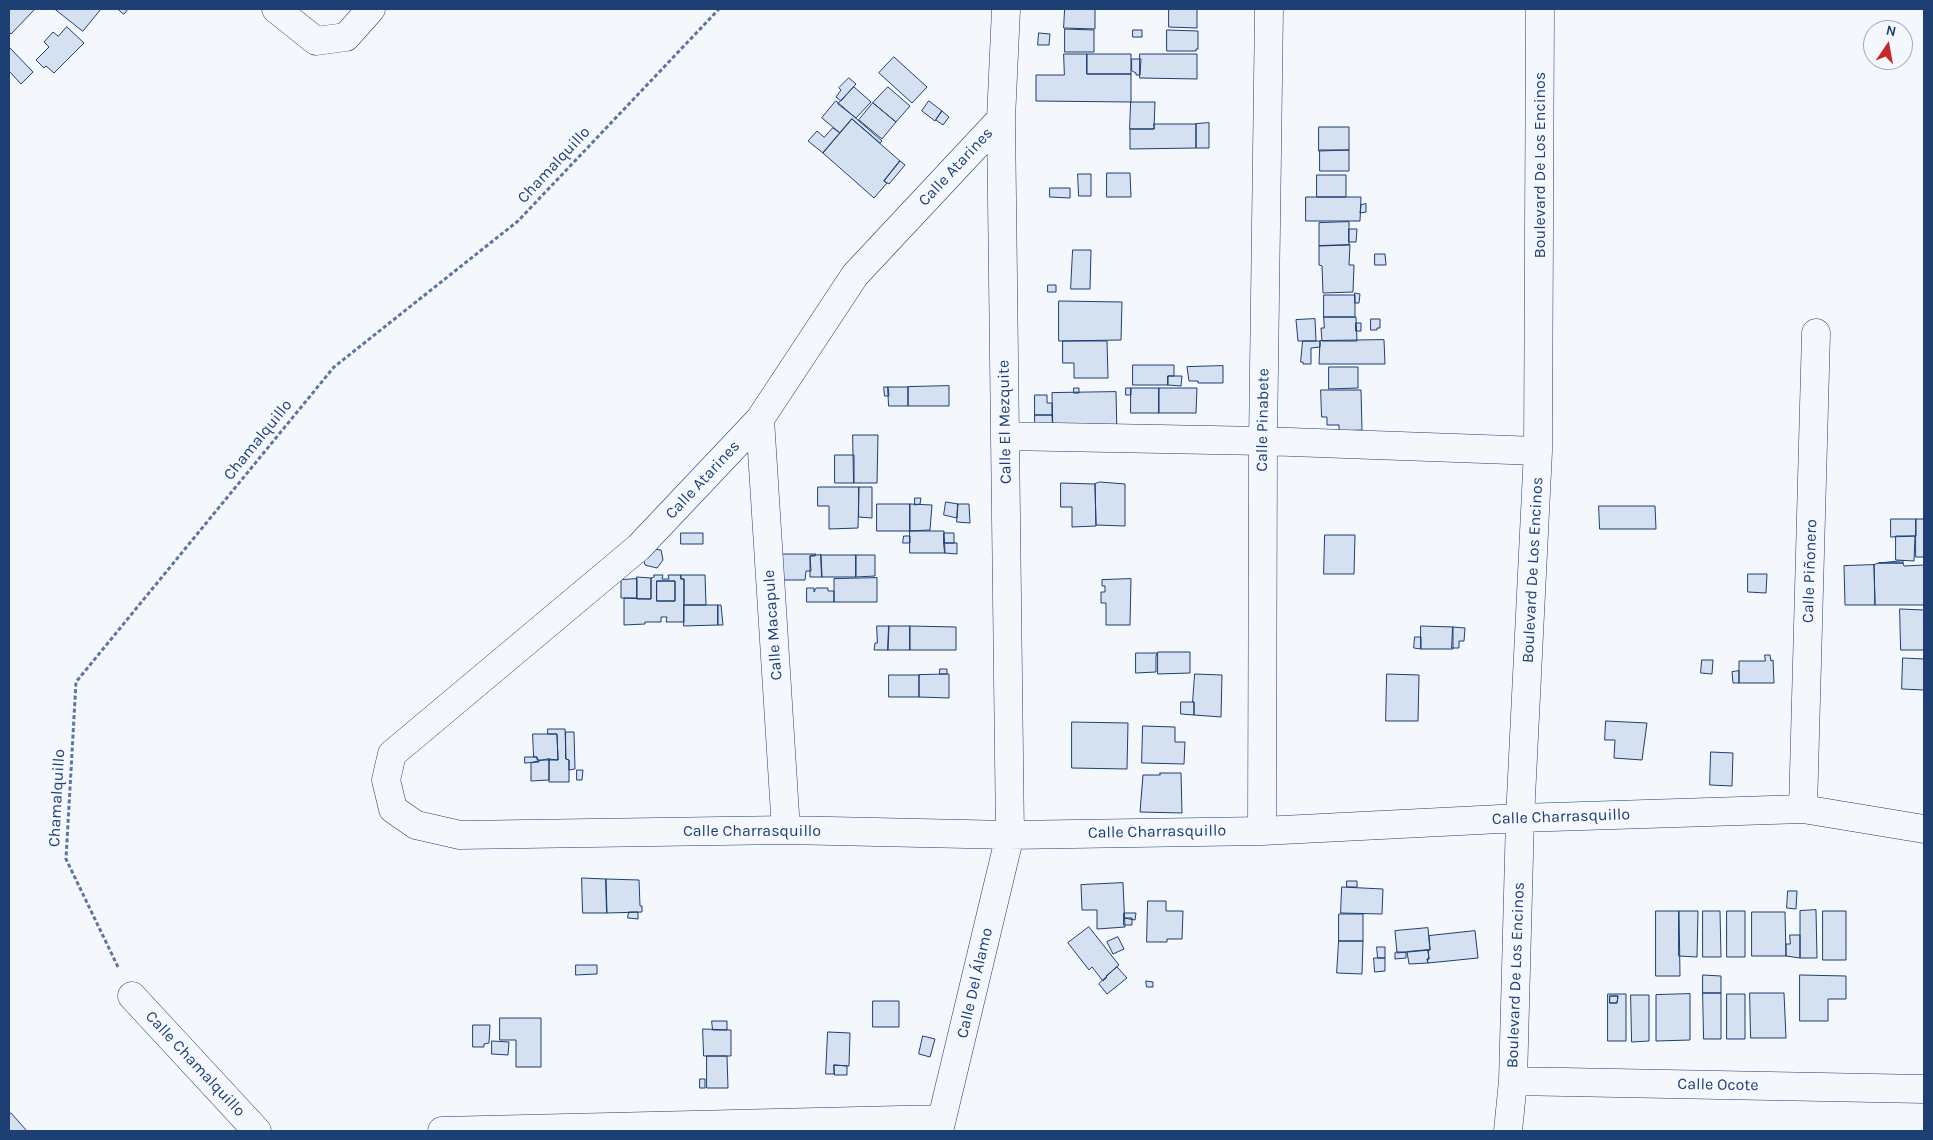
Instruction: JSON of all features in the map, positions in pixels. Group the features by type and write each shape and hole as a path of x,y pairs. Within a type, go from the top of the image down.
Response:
{"street":[{"path":"276,9 316,41 346,38 371,9"},
{"name":"Calle El Mezquite","path":"1006,9 1001,119 1010,834"},
{"name":"Calle Pinabete","path":"1262,831 1263,441 1269,9"},
{"name":"Boulevard De Los Encinos","path":"1508,1131 1513,1081 1520,818 1538,451 1540,9"},
{"name":"Calle Atarines","path":"393,809 386,780 392,754 639,547 760,419 855,275 1001,119"},
{"name":"Calle Piñonero","path":"1803,808 1816,333"},
{"name":"Calle Macapule","path":"760,419 786,830"},
{"path":"1005,436 1263,441 1538,451"},
{"name":"Calle Charrasquillo","path":"393,809 416,825 460,835 786,830 1010,834 1262,831 1520,818 1803,808 1924,829"},
{"name":"Calle Del Álamo","path":"941,1125 1010,834"},
{"name":"Calle Chamalquillo","path":"132,996 257,1131"},
{"name":"Calle Ocote","path":"1513,1081 1924,1089"},
{"path":"442,1131 941,1125"}],"path":[{"name":"Chamalquillo","path":"132,996 66,858 76,682 334,367 518,221 719,9"}],"building":[{"path":"10,9 35,9 11,34 9,32"},
{"path":"55,9 101,9 83,31"},
{"path":"118,9 128,9 124,14"},
{"path":"1065,9 1095,9 1095,29 1064,28"},
{"path":"1169,9 1197,9 1197,28 1169,27"},
{"path":"67,27 84,43 54,73 46,66 44,68 36,60 49,47 44,42 53,32 58,36"},
{"path":"1065,29 1094,30 1094,52 1065,52"},
{"path":"1133,30 1142,30 1142,37 1133,37"},
{"path":"1167,30 1198,31 1198,49 1196,51 1167,51"},
{"path":"1039,33 1050,34 1049,45 1038,45"},
{"path":"9,47 33,72 21,84 9,71"},
{"path":"1064,54 1087,54 1087,74 1131,74 1131,102 1036,101 1036,75 1064,75"},
{"path":"1087,54 1131,54 1131,74 1087,74"},
{"path":"1140,54 1197,54 1197,79 1140,78"},
{"path":"894,57 927,87 912,103 879,73"},
{"path":"1132,59 1141,59 1140,75 1136,75 1132,71"},
{"path":"849,78 856,84 841,101 836,97 841,90 839,88"},
{"path":"854,87 871,102 856,118 838,104"},
{"path":"888,87 910,106 896,122 873,103"},
{"path":"836,101 882,141 880,143 852,119 840,133 822,118"},
{"path":"929,101 942,111 935,121 922,111"},
{"path":"1131,102 1155,102 1154,129 1130,129"},
{"path":"873,103 896,122 882,139 859,120"},
{"path":"942,111 949,117 943,125 936,120"},
{"path":"852,119 900,161 884,181 887,183 874,198 823,153"},
{"path":"1209,123 1209,148 1196,148 1196,124"},
{"path":"1154,124 1196,124 1196,148 1130,149 1130,129 1154,129"},
{"path":"1319,127 1349,127 1349,150 1319,151"},
{"path":"833,128 840,133 823,153 808,141 817,131 824,137"},
{"path":"1320,150 1349,150 1349,171 1320,171"},
{"path":"900,161 905,165 889,184 884,181"},
{"path":"1107,173 1130,173 1131,197 1107,197"},
{"path":"1078,174 1091,174 1091,196 1079,196"},
{"path":"1317,175 1346,175 1346,197 1317,197"},
{"path":"1050,188 1070,188 1070,198 1050,197"},
{"path":"1306,197 1361,197 1360,221 1306,221"},
{"path":"1366,204 1366,212 1360,213 1361,205"},
{"path":"1349,222 1349,245 1319,246 1319,223"},
{"path":"1349,229 1357,229 1356,242 1349,242"},
{"path":"1350,245 1349,265 1354,265 1353,292 1323,293 1322,266 1319,265 1319,246"},
{"path":"1073,250 1091,250 1090,289 1071,289"},
{"path":"1375,254 1385,254 1386,265 1375,265"},
{"path":"1048,285 1056,285 1056,292 1048,292"},
{"path":"1355,293 1360,294 1359,303 1355,303"},
{"path":"1324,295 1355,295 1355,317 1324,317"},
{"path":"1059,301 1122,302 1121,340 1059,341"},
{"path":"1324,317 1356,317 1357,341 1322,341 1321,328 1324,328"},
{"path":"1315,319 1316,341 1298,341 1296,320"},
{"path":"1371,319 1380,319 1380,328 1371,330"},
{"path":"1356,323 1361,323 1361,331 1356,331"},
{"path":"1384,340 1385,364 1319,364 1320,341"},
{"path":"1063,341 1107,341 1108,378 1074,378 1074,363 1063,363"},
{"path":"1303,341 1320,341 1320,347 1311,348 1311,364 1303,364 1301,362"},
{"path":"1133,365 1174,365 1174,376 1168,376 1168,385 1133,385"},
{"path":"1223,366 1223,383 1189,381 1187,367"},
{"path":"1329,367 1358,367 1358,388 1329,389"},
{"path":"1168,376 1182,376 1181,386 1168,385"},
{"path":"949,386 949,406 908,406 908,387"},
{"path":"884,387 888,387 889,396 885,396"},
{"path":"888,387 908,387 908,406 889,406"},
{"path":"1074,388 1079,388 1079,393 1074,393"},
{"path":"1126,388 1131,388 1131,395 1126,395"},
{"path":"1131,388 1159,388 1159,413 1131,413"},
{"path":"1159,388 1197,388 1196,413 1159,413"},
{"path":"1321,390 1361,390 1362,430 1339,431 1339,425 1327,425 1327,417 1322,417"},
{"path":"1116,392 1117,435 1053,436 1052,393"},
{"path":"1035,395 1047,395 1047,403 1052,403 1052,415 1035,415"},
{"path":"1035,415 1052,415 1053,436 1035,436"},
{"path":"853,435 878,435 877,483 854,483"},
{"path":"835,455 854,455 854,483 835,483"},
{"path":"1100,482 1125,484 1125,526 1096,525 1095,484"},
{"path":"1061,483 1095,484 1096,526 1072,527 1072,507 1061,507"},
{"path":"818,487 859,487 858,528 829,529 829,506 818,506"},
{"path":"859,487 872,487 872,518 859,517"},
{"path":"915,498 921,498 920,504 915,505"},
{"path":"946,502 958,504 957,518 944,515"},
{"path":"877,504 910,504 910,531 877,531"},
{"path":"910,504 932,505 930,530 910,531"},
{"path":"958,504 969,504 970,523 957,522"},
{"path":"1599,506 1655,506 1656,529 1600,529"},
{"path":"1891,519 1916,519 1916,536 1891,537"},
{"path":"1916,519 1924,519 1924,557 1916,557"},
{"path":"910,531 944,531 945,553 910,553"},
{"path":"681,533 703,533 703,544 681,544"},
{"path":"944,533 954,533 954,543 944,543"},
{"path":"1325,535 1355,535 1354,574 1324,574"},
{"path":"904,536 910,536 910,543 903,543"},
{"path":"1896,536 1915,536 1914,561 1896,560"},
{"path":"944,543 957,543 957,554 945,553"},
{"path":"653,549 661,550 663,560 657,568 645,565 643,558"},
{"path":"781,554 816,554 815,556 810,556 811,571 806,571 805,580 781,580"},
{"path":"821,555 822,577 810,577 810,556"},
{"path":"821,555 856,555 856,577 822,577"},
{"path":"856,555 875,555 875,576 856,577"},
{"path":"1903,561 1903,563 1879,563"},
{"path":"1879,563 1903,563 1904,566 1924,565 1924,605 1875,605 1874,565"},
{"path":"1874,565 1875,605 1845,605 1844,566"},
{"path":"1748,574 1767,574 1766,593 1748,592"},
{"path":"654,575 663,575 662,579 669,579 668,575 681,575 681,579 684,579 684,622 666,622 667,617 661,617 661,622 624,625 624,598 651,599 651,578","holes":["657,581 675,581 675,601 657,601"]},
{"path":"681,575 705,575 706,605 684,605 684,579 681,579"},
{"path":"637,577 651,578 651,599 637,599"},
{"path":"877,578 877,602 834,602 834,579"},
{"path":"637,579 637,598 621,598 621,580"},
{"path":"1131,579 1130,625 1106,625 1106,603 1101,603 1101,592 1105,592 1102,580"},
{"path":"657,581 675,581 675,601 657,601"},
{"path":"807,588 814,588 814,592 816,588 828,588 828,591 834,591 834,602 807,602"},
{"path":"684,605 718,605 718,625 684,626"},
{"path":"718,605 721,605 723,625 718,625"},
{"path":"1900,609 1924,610 1924,650 1901,650"},
{"path":"877,626 889,626 888,650 874,650 875,643 877,643"},
{"path":"889,626 910,626 910,650 888,650"},
{"path":"910,626 956,627 956,650 910,650"},
{"path":"1421,626 1453,627 1453,649 1421,649"},
{"path":"1453,627 1465,628 1464,641 1459,641 1459,648 1452,648"},
{"path":"1415,637 1421,637 1421,649 1414,648"},
{"path":"1158,652 1190,652 1190,673 1158,674"},
{"path":"1136,653 1157,653 1156,672 1136,673"},
{"path":"1765,655 1770,655 1771,661 1773,660 1774,683 1739,683 1739,661 1765,661"},
{"path":"1903,658 1924,659 1924,690 1902,689"},
{"path":"1702,660 1713,660 1712,674 1701,673"},
{"path":"940,669 947,669 947,674 940,674"},
{"path":"1739,671 1739,683 1733,683 1732,672"},
{"path":"949,674 949,698 919,697 919,675"},
{"path":"1195,674 1222,675 1221,717 1194,715"},
{"path":"1387,674 1419,675 1418,721 1386,721"},
{"path":"889,675 919,675 919,697 889,697"},
{"path":"1181,702 1194,702 1194,715 1181,714"},
{"path":"1606,721 1647,723 1642,760 1614,758 1615,740 1605,740"},
{"path":"1072,722 1128,723 1127,769 1072,768"},
{"path":"1143,726 1175,727 1175,742 1185,742 1184,764 1142,763"},
{"path":"548,729 565,729 566,759 569,760 569,782 549,782 549,759 558,760 557,734 548,734"},
{"path":"566,732 574,732 575,769 569,770 569,760 566,759"},
{"path":"533,734 557,734 558,760 537,760 537,757 534,757"},
{"path":"1711,752 1733,753 1732,786 1710,785"},
{"path":"525,757 537,757 539,762 525,763"},
{"path":"549,759 549,780 531,781 531,763"},
{"path":"577,770 583,770 582,780 577,780"},
{"path":"1160,773 1181,773 1182,813 1140,812 1143,775 1160,775"},
{"path":"582,878 606,879 607,913 583,913"},
{"path":"606,879 639,880 642,912 607,913"},
{"path":"1347,881 1357,881 1357,887 1347,887"},
{"path":"1123,883 1125,927 1097,929 1097,910 1082,910 1081,885"},
{"path":"1342,887 1383,889 1382,914 1341,913"},
{"path":"1788,891 1797,891 1796,909 1787,908"},
{"path":"1148,901 1166,901 1166,911 1183,911 1182,939 1167,939 1167,942 1147,942"},
{"path":"1816,910 1817,958 1800,958 1800,911"},
{"path":"1656,911 1679,911 1680,976 1656,976"},
{"path":"1679,911 1698,911 1697,957 1679,956"},
{"path":"1703,911 1720,911 1721,957 1703,957"},
{"path":"1727,911 1745,911 1745,957 1727,957"},
{"path":"1823,911 1846,911 1846,960 1823,960"},
{"path":"629,912 638,912 638,919 628,918"},
{"path":"1752,912 1785,912 1786,956 1752,956"},
{"path":"1124,913 1136,913 1135,920 1124,918"},
{"path":"1339,914 1363,914 1363,941 1339,941"},
{"path":"1124,918 1132,918 1132,925 1124,925"},
{"path":"1089,927 1119,965 1103,981 1092,967 1089,970 1068,943"},
{"path":"1428,928 1430,950 1397,953 1395,931"},
{"path":"1475,931 1478,958 1428,963 1428,950 1430,950 1429,936"},
{"path":"1790,935 1800,935 1800,958 1786,956 1786,944 1790,944"},
{"path":"1118,937 1124,949 1113,954 1107,942"},
{"path":"1339,941 1363,941 1362,974 1337,973"},
{"path":"1377,947 1385,947 1385,958 1378,958"},
{"path":"1428,950 1428,963 1409,964 1407,952"},
{"path":"1406,952 1406,958 1395,959 1395,953"},
{"path":"1374,958 1385,958 1385,971 1375,972"},
{"path":"576,965 597,965 597,974 576,975"},
{"path":"1117,967 1127,978 1107,994 1099,984"},
{"path":"1703,975 1721,976 1721,993 1703,993"},
{"path":"1800,975 1846,976 1846,999 1828,999 1828,1021 1800,1021"},
{"path":"1146,981 1153,982 1153,987 1147,987"},
{"path":"1703,993 1721,993 1721,1039 1704,1039"},
{"path":"1750,993 1784,993 1786,1038 1751,1038"},
{"path":"1608,994 1626,994 1626,1041 1608,1041","holes":["1610,996 1618,996 1617,1003 1610,1003"]},
{"path":"1690,994 1690,1040 1656,1041 1656,995"},
{"path":"1727,994 1745,994 1745,1039 1727,1039"},
{"path":"1631,995 1649,995 1649,1041 1632,1042"},
{"path":"1610,996 1618,996 1617,1003 1610,1003"},
{"path":"873,1001 899,1001 899,1027 873,1027"},
{"path":"500,1018 541,1018 541,1067 516,1067 516,1040 500,1040"},
{"path":"712,1021 727,1021 727,1030 713,1030"},
{"path":"473,1025 490,1025 489,1043 484,1044 484,1047 473,1047"},
{"path":"703,1029 731,1030 731,1056 704,1056"},
{"path":"828,1032 850,1033 849,1066 834,1065 834,1074 826,1074"},
{"path":"923,1036 935,1039 930,1057 919,1054"},
{"path":"492,1041 509,1042 508,1055 492,1054"},
{"path":"707,1056 727,1056 728,1088 707,1088"},
{"path":"834,1065 847,1066 847,1075 835,1075"},
{"path":"700,1079 705,1079 705,1088 700,1088"},
{"path":"11,1113 27,1131 9,1131 9,1115"}]}
